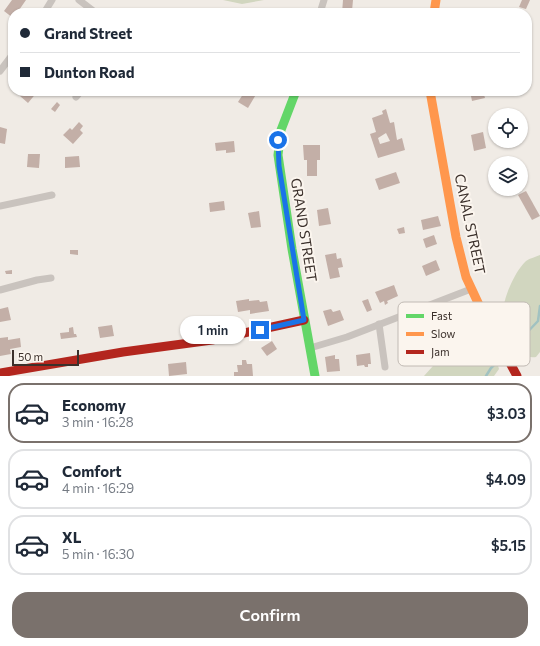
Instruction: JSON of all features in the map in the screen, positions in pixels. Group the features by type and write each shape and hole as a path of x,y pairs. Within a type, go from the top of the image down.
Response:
{"street":[{"path":"79,0 89,8"},
{"path":"0,71 8,61"},
{"name":"GRAND STREET","path":"294,96 281,130 278,150 304,320 315,376"},
{"name":"CANAL STREET","path":"431,96 462,264 477,302"},
{"path":"0,206 52,194"},
{"path":"0,290 37,280 52,278"},
{"path":"437,302 471,289"},
{"path":"310,348 334,342 398,317"},
{"path":"0,373 130,351 225,338 304,320"},
{"path":"379,324 385,367"},
{"name":"CANAL STREET","path":"511,366 517,376"}],"green space":[{"path":"223,0 264,0 242,4"},
{"path":"540,255 540,352 536,357 530,357 530,302 505,302 513,280 521,266 529,259"},
{"path":"433,366 498,366 499,369 494,376 424,376"}],"building":[{"path":"12,0 26,0 20,8 8,8 8,14 4,11"},
{"path":"343,0 353,0 352,8 342,8"},
{"path":"522,0 530,0 526,8 519,7"},
{"path":"20,96 34,96 28,103"},
{"path":"242,96 255,96 248,108 238,102"},
{"path":"471,96 484,96 485,98 472,101"},
{"path":"57,102 60,105 55,112 51,109"},
{"path":"386,109 390,123 394,122 397,140 402,138 405,150 378,158 370,134 376,132 372,118 383,114 382,111","holes":["386,133 390,141 380,144 378,138"]},
{"path":"79,122 83,126 80,130 83,133 73,144 63,135 70,128 72,130"},
{"path":"0,127 7,129 5,144 0,143"},
{"path":"483,132 486,148 474,151 471,135"},
{"path":"234,141 235,152 226,153 226,150 216,151 215,143"},
{"path":"303,145 320,145 320,160 317,160 317,176 307,176 307,160 304,160"},
{"path":"28,154 40,154 39,168 27,167"},
{"path":"79,156 80,167 65,168 65,157"},
{"path":"396,172 400,183 379,190 375,179"},
{"path":"528,195 540,216 532,220 519,196 528,196"},
{"path":"224,201 225,210 210,212 209,203"},
{"path":"328,208 331,224 319,226 317,210"},
{"path":"259,211 261,227 251,228 248,213"},
{"path":"438,216 441,226 423,230 421,220"},
{"path":"404,227 405,233 399,234 397,229"},
{"path":"434,235 437,244 426,248 423,239"},
{"path":"70,250 78,250 78,255 70,254"},
{"path":"336,253 337,259 341,258 343,267 338,268 340,277 330,279 325,255"},
{"path":"436,260 440,270 426,276 422,266"},
{"path":"12,270 12,274 6,274 5,271"},
{"path":"394,285 398,296 387,301 388,303 385,305 384,301 380,303 375,292"},
{"path":"249,299 249,301 267,301 269,311 250,314 250,310 238,312 236,301"},
{"path":"368,299 372,310 367,312 362,301"},
{"path":"8,307 11,320 0,322 0,309"},
{"path":"331,309 333,312 340,310 344,320 328,326 323,311"},
{"path":"112,325 114,336 100,338 98,327"},
{"path":"73,327 74,334 76,334 77,337 61,339 60,333 69,332 69,328"},
{"path":"8,337 8,340 20,338 21,347 10,349 11,354 0,356 0,338"},
{"path":"272,341 277,349 267,356 261,348"},
{"path":"370,353 371,364 368,364 368,367 365,367 364,365 357,366 356,355"},
{"path":"335,355 335,359 339,359 340,371 327,372 325,357"},
{"path":"242,360 246,360 247,364 252,364 253,376 234,376 234,372 238,372 237,365 242,365"},
{"path":"186,362 187,374 169,376 168,364"}],"waterway":[{"path":"530,329 538,321 540,306"},
{"path":"486,376 493,366"}],"traffic: fast":[{"path":"294,96 281,130 278,155 292,249 315,376"}],"traffic: slow":[{"path":"435,8 436,0"},
{"path":"431,96 456,237 466,277 478,302"}],"traffic: jam":[{"path":"0,373 123,352 212,340 304,320"},
{"path":"512,366 517,376"}],"route":[{"path":"260,330 304,320 279,166 278,140"}]}
